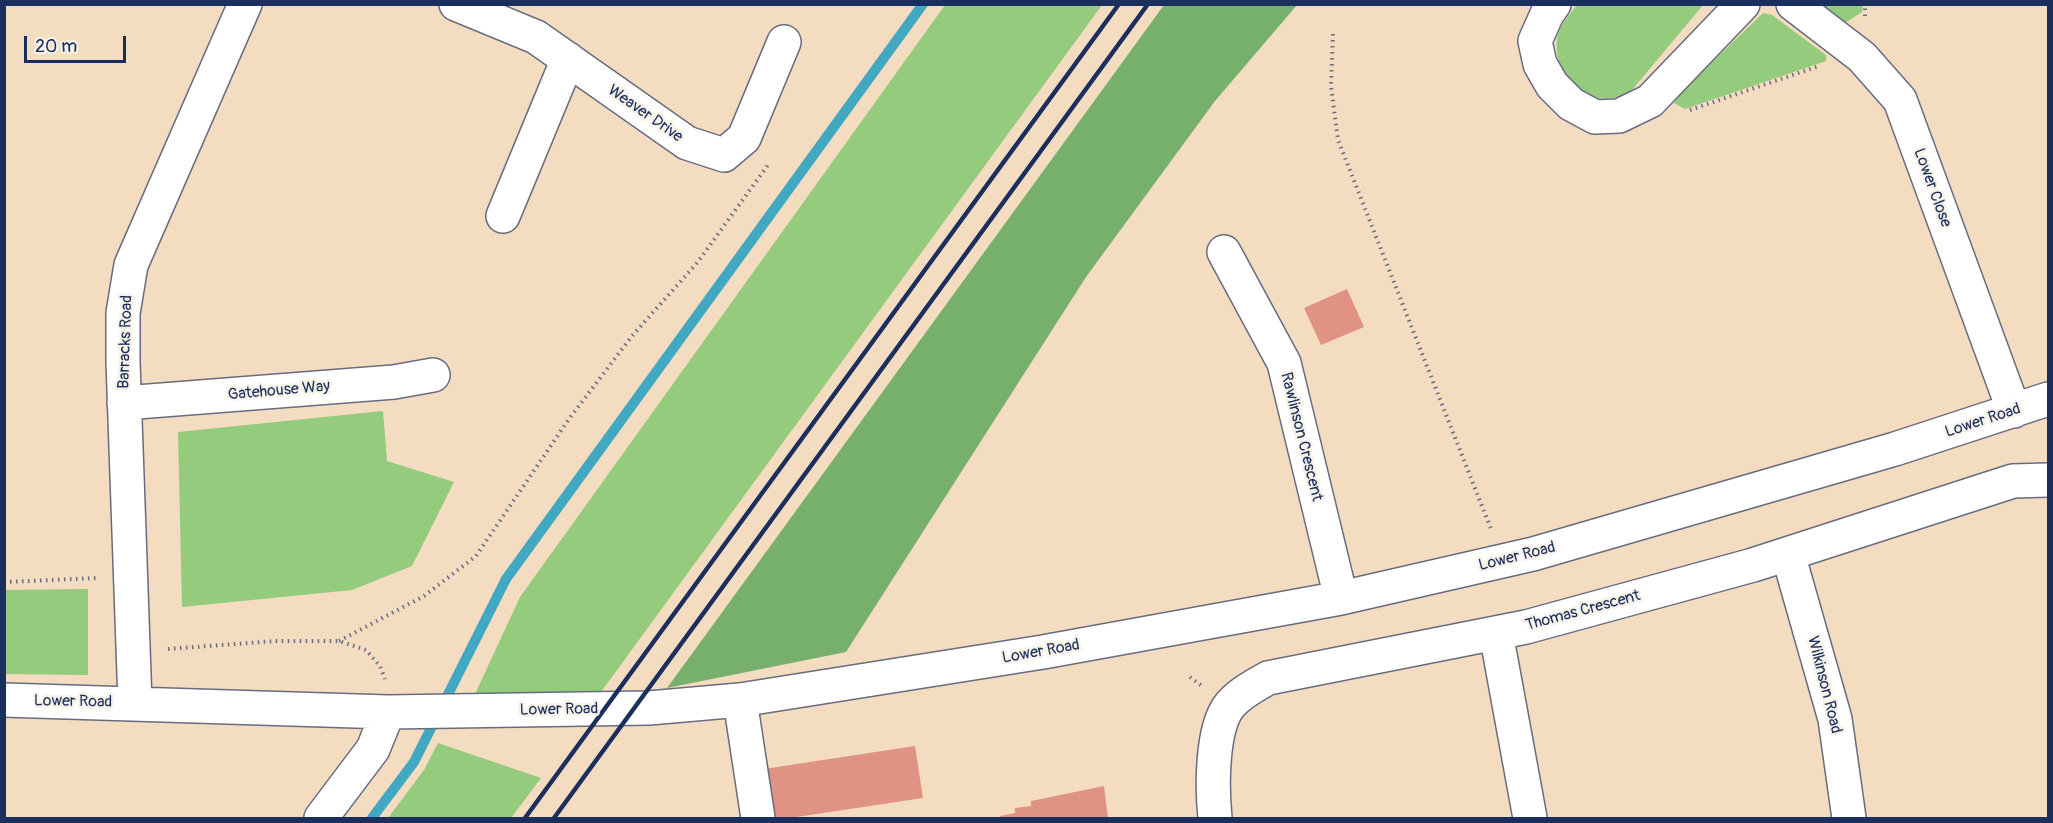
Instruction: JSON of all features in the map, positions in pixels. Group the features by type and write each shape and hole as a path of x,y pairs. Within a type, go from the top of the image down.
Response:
{"street":[{"name":"Barracks Road","path":"135,703 123,313 131,265 244,4"},
{"name":"Weaver Drive","path":"456,4 536,37 687,143 724,155 744,138 784,42"},
{"path":"1554,4 1535,41 1540,64 1552,85 1571,104 1596,117 1619,116 1650,101 1743,4"},
{"name":"Lower Close","path":"1793,4 1862,57 1900,100 2014,411"},
{"path":"503,216 568,59"},
{"name":"Rawlinson Crescent","path":"1224,252 1284,363 1341,598"},
{"name":"Gatehouse Way","path":"124,403 394,382 433,375"},
{"name":"Lower Road","path":"4,700 398,711 476,711 649,708 740,700 1043,652 1341,598 1504,561 1807,475 2049,399"},
{"name":"Thomas Crescent","path":"1215,819 1215,750 1221,721 1230,704 1249,688 1269,678 1496,633 1741,568 2013,481 2049,480"},
{"name":"Wilkinson Road","path":"1788,554 1835,719 1849,819"},
{"path":"1496,633 1530,819"},
{"path":"740,700 758,819"},
{"path":"321,819 398,711"}],"path":[{"path":"1333,34 1331,87 1338,140 1504,561"},
{"path":"1650,101 1681,113 1828,63 1862,57"},
{"path":"339,641 424,596 476,556 576,410 632,336 697,263 774,157"},
{"path":"4,582 102,578"},
{"path":"134,668 168,668 168,649 275,641 339,641 366,650 380,666 398,711"}],"green space":[{"path":"945,5 1102,5 601,692 475,694 520,597"},
{"path":"1164,5 1297,5 1215,101 1086,277 846,652 667,688"},
{"path":"1577,5 1703,5 1627,96 1601,98 1587,97 1576,92 1566,80 1560,64 1557,47 1559,32 1564,21"},
{"path":"1819,5 1863,5 1862,12 1845,23"},
{"path":"1763,13 1772,15 1826,55 1826,61 1685,109 1674,103 1681,92"},
{"path":"383,411 387,461 454,482 412,566 352,590 182,607 178,432"},
{"path":"88,589 88,675 5,674 5,590"},
{"path":"438,743 541,778 511,818 388,818 424,770"}],"building":[{"path":"1347,289 1364,327 1321,345 1304,308"},
{"path":"915,746 923,798 790,818 773,818 764,769"},
{"path":"1104,786 1108,818 1000,818 1000,816 1015,813 1015,808 1031,806 1031,801"}],"waterway":[{"path":"372,818 414,762 506,579 923,4"}],"railway":[{"path":"525,818 1119,4"},
{"path":"554,818 1148,4"}]}
